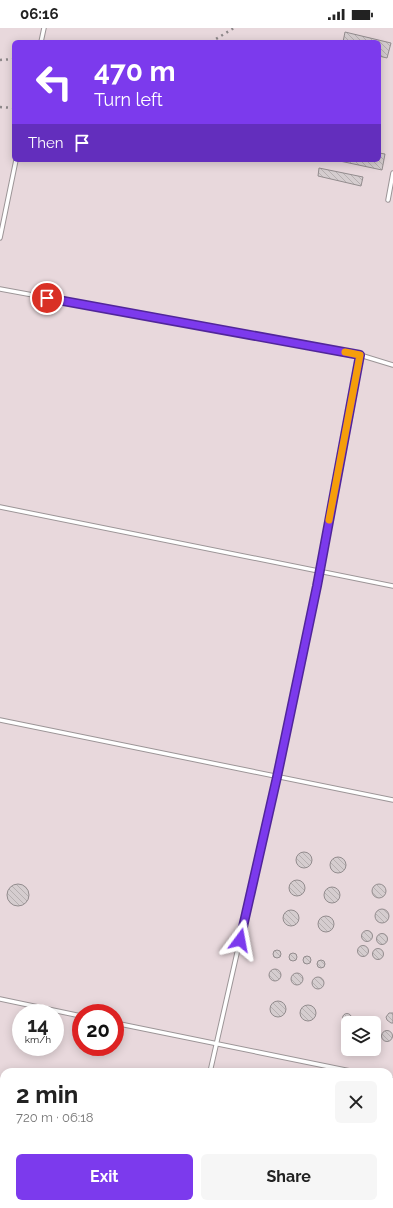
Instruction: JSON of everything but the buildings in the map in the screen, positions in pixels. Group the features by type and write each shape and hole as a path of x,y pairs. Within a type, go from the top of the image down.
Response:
{"lane":[{"path":"41,40 44,28"},
{"path":"0,238 16,162"},
{"path":"388,200 393,173"},
{"path":"0,290 360,355 393,365"},
{"path":"211,1068 277,777 320,572 360,355"},
{"path":"0,507 393,586"},
{"path":"0,720 393,800"},
{"path":"0,999 72,1014"},
{"path":"124,1025 335,1068"}],"shaded area":[{"path":"0,28 393,28 393,1068 0,1068"}],"railway":[{"path":"214,40 234,28"},
{"path":"0,60 12,59"},
{"path":"0,107 12,108"}],"slow traffic":[{"path":"329,520 360,355 345,352"}],"route":[{"path":"47,298 360,355 317,586 277,777 240,940"}]}
